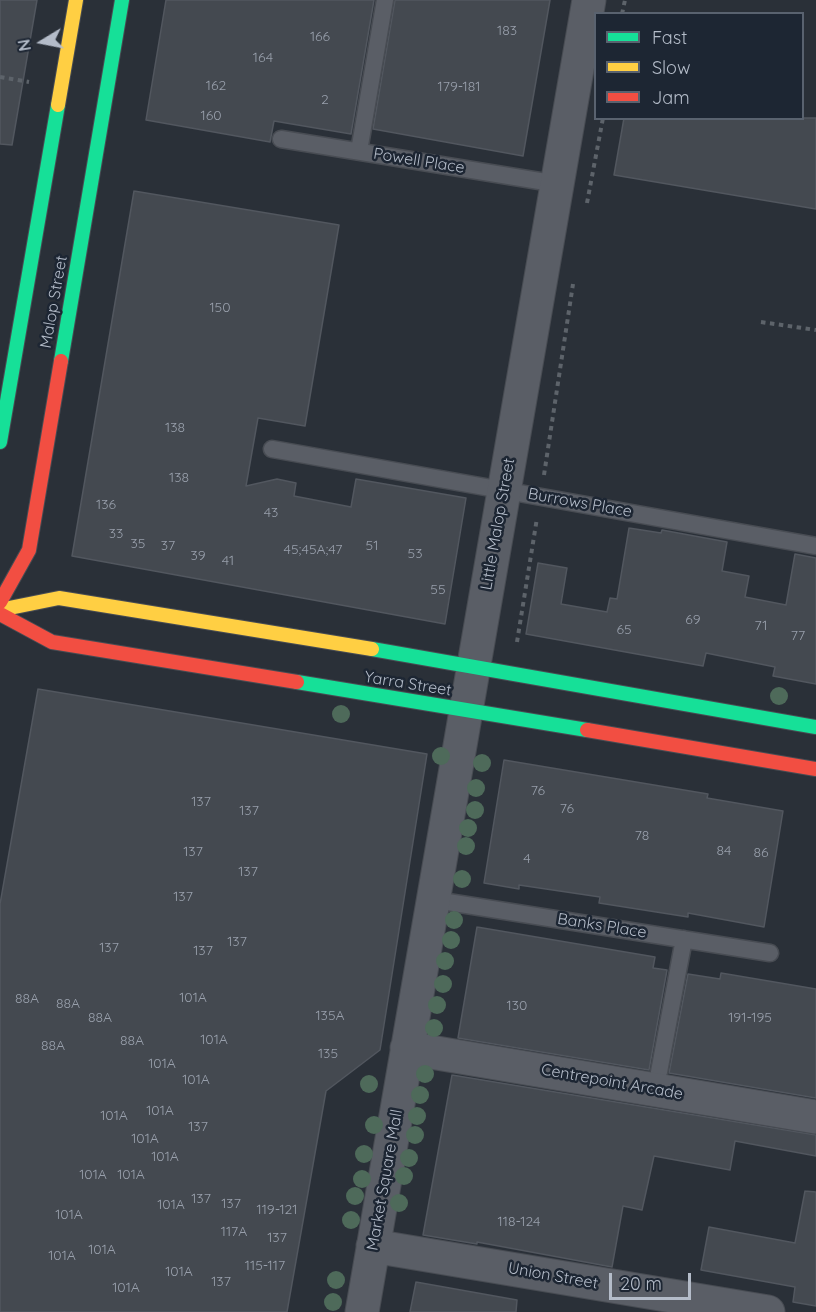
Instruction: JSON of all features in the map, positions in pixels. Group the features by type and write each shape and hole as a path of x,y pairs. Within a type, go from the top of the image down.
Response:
{"street":[{"name":"Malop Street","path":"0,442 22,350 76,0"},
{"name":"Malop Street","path":"0,602 28,550 56,356 122,0"},
{"name":"Little Malop Street","path":"407,1048 435,900 465,710 589,0"},
{"name":"Yarra Street","path":"0,612 59,598 473,666 816,727"},
{"name":"Yarra Street","path":"0,612 52,642 816,769"},
{"name":"Centrepoint Arcade","path":"407,1048 816,1117"},
{"name":"Market Square Mall","path":"362,1312 407,1048"},
{"name":"Union Street","path":"373,1246 768,1312"}],"lane":[{"path":"359,152 385,0"},
{"name":"Powell Place","path":"281,139 558,184"},
{"name":"Burrows Place","path":"272,449 816,546"},
{"name":"Banks Place","path":"435,900 770,953"},
{"path":"659,1072 684,939"}],"path":[{"path":"0,77 29,82"},
{"path":"586,212 603,120"},
{"path":"517,642 574,283"},
{"path":"761,322 816,330"}],"building":[{"path":"0,0 37,0 12,145 0,144"},
{"path":"166,0 374,0 351,134 274,121 270,142 146,120"},
{"path":"395,0 550,0 523,156 373,129"},
{"path":"804,118 816,118 816,209 614,175 624,120 804,120"},
{"path":"134,191 339,225 305,426 258,418 246,486 277,479 296,483 294,496 351,507 356,479 466,498 445,624 72,556"},
{"path":"629,528 661,533 662,530 727,542 722,571 749,576 745,597 786,605 795,554 816,558 816,684 773,676 775,667 706,653 703,666 526,634 538,563 567,568 561,604 607,612 610,598 617,599"},
{"path":"38,689 427,754 380,1050 326,1091 287,1312 0,1312 0,904"},
{"path":"504,760 708,794 707,798 783,811 764,927 688,913 688,917 599,903 600,897 519,885 519,889 484,883"},
{"path":"477,927 655,957 653,968 667,970 649,1070 458,1038"},
{"path":"721,973 816,989 816,1098 669,1073 688,974 720,979"},
{"path":"452,1075 816,1135 816,1156 735,1141 730,1170 654,1156 642,1210 623,1206 612,1267 477,1242 477,1244 423,1235"},
{"path":"805,1191 816,1192 816,1306 793,1302 795,1287 701,1270 709,1227 795,1243"},
{"path":"416,1282 517,1300 516,1312 410,1312"}],"traffic: fast":[{"path":"61,361 122,0"},
{"path":"0,442 58,105"},
{"path":"372,649 816,727"},
{"path":"297,682 587,730"}],"traffic: slow":[{"path":"58,105 76,0"},
{"path":"0,610 59,598 372,649"}],"traffic: jam":[{"path":"0,602 29,550 61,361"},
{"path":"0,614 52,642 297,682"},
{"path":"587,730 816,769"}]}
